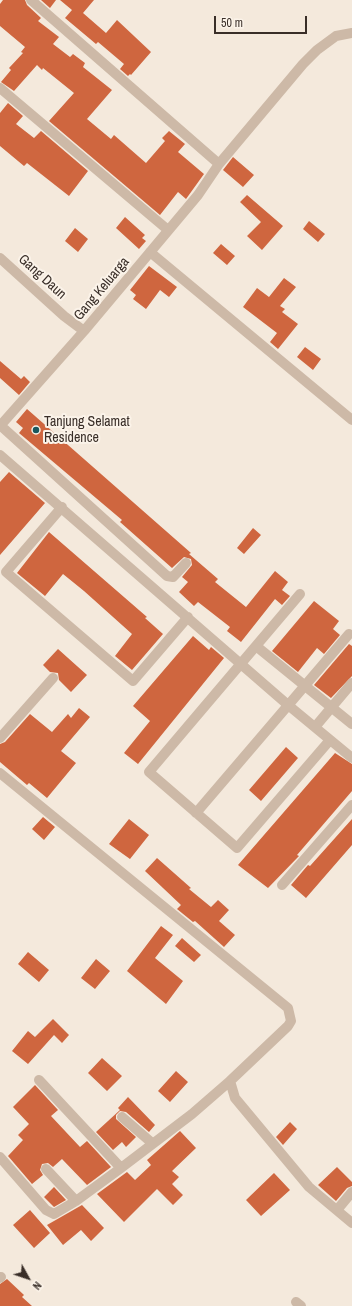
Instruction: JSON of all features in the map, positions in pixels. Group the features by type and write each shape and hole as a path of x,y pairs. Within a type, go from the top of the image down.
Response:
{"street":[{"path":"31,0 219,164"},
{"name":"Gang Keluarga","path":"0,426 84,332 198,196 219,164 312,54 336,36 352,33"},
{"path":"0,88 168,230"},
{"path":"150,252 352,420"},
{"name":"Gang Daun","path":"0,258 64,316 84,332"},
{"path":"0,426 167,576 173,577 186,563"},
{"path":"1,458 62,507 288,705 352,758"},
{"path":"62,507 6,572 133,682 188,617"},
{"path":"300,594 148,772 237,848 330,740"},
{"path":"196,813 349,634"},
{"path":"256,646 352,724"},
{"path":"0,738 53,678"},
{"path":"315,727 352,683"},
{"path":"0,773 288,1008 291,1021 288,1026 230,1082 192,1114 76,1201 55,1214 50,1214 0,1157"},
{"path":"282,885 352,805"},
{"path":"39,1080 120,1168"},
{"path":"230,1082 235,1098 309,1187 352,1223"},
{"path":"122,1117 152,1143"},
{"path":"46,1169 76,1201"},
{"path":"337,1210 352,1192"}],"building":[{"path":"3,0 25,0 27,5 41,18 38,21 59,37 53,44 70,57 73,54 85,63 83,67 112,90 87,119 111,139 114,135 146,163 165,141 162,138 169,131 185,144 178,152 204,174 186,199 178,192 160,215 49,121 74,93 43,68 42,70 37,65 14,91 1,82 11,70 9,68 23,53 21,52 25,47 0,26 0,4"},
{"path":"41,0 56,0 50,8"},
{"path":"60,0 94,0 83,13 106,33 117,20 151,52 131,75 130,74 128,76 120,69 124,64 98,42 96,44 65,18 72,10"},
{"path":"8,103 23,116 16,124 34,138 41,131 88,171 69,196 27,163 24,166 0,146 0,113"},
{"path":"233,157 254,175 243,187 223,170"},
{"path":"247,195 283,226 262,250 247,236 261,222 240,202"},
{"path":"125,217 145,235 142,238 146,241 139,249 116,228"},
{"path":"309,221 325,234 318,242 303,229"},
{"path":"75,228 88,239 78,252 65,241"},
{"path":"221,244 235,256 227,265 213,253"},
{"path":"149,266 177,287 169,297 160,290 146,309 133,299 136,295 130,290"},
{"path":"284,278 296,287 280,306 285,309 282,312 298,324 278,349 270,342 277,333 243,307 257,288 269,297"},
{"path":"305,347 321,359 313,370 297,357"},
{"path":"0,361 21,379 24,376 30,382 19,395 0,378"},
{"path":"27,409 191,553 189,554 218,579 215,582 246,607 275,571 288,582 282,590 290,596 282,605 275,599 241,642 227,631 230,627 198,602 194,606 179,592 188,582 182,577 192,565 191,559 184,557 172,568 120,522 122,520 19,433 23,428 16,422"},
{"path":"9,472 45,503 0,555 0,482"},
{"path":"253,528 261,535 244,554 237,548"},
{"path":"49,532 147,617 145,618 163,634 132,670 115,656 132,634 84,591 63,574 45,596 17,573"},
{"path":"314,601 339,621 333,629 340,635 324,654 317,648 298,672 272,651"},
{"path":"193,636 209,650 211,647 224,658 138,764 124,753 150,721 133,706"},
{"path":"349,644 352,646 352,676 331,698 314,685"},
{"path":"58,649 87,675 71,692 59,680 58,673 50,672 43,665"},
{"path":"79,708 90,717 61,751 76,763 47,798 29,783 27,785 0,762 0,744 5,742 30,714 52,732 68,714 71,718"},
{"path":"286,747 298,758 261,801 249,790"},
{"path":"335,753 352,764 352,791 297,855 299,856 268,888 238,865"},
{"path":"43,817 55,827 44,840 32,829"},
{"path":"129,819 149,835 130,859 109,844"},
{"path":"352,819 352,845 306,898 291,885"},
{"path":"157,858 191,888 189,889 211,907 218,900 229,910 219,921 235,935 224,947 195,921 193,922 177,909 181,905 145,871"},
{"path":"161,926 173,935 155,958 183,981 166,1004 127,971"},
{"path":"182,938 201,955 194,962 175,946"},
{"path":"28,952 49,970 39,982 18,964"},
{"path":"96,959 110,971 95,989 81,978"},
{"path":"53,1019 69,1035 62,1043 54,1035 28,1064 12,1051 28,1031 35,1037"},
{"path":"102,1058 122,1076 107,1091 88,1073"},
{"path":"176,1071 188,1082 170,1102 158,1091"},
{"path":"35,1085 58,1110 51,1116 80,1147 87,1141 111,1167 87,1185 62,1159 53,1167 48,1163 42,1164 40,1170 43,1175 32,1184 8,1156 23,1140 18,1135 29,1124 13,1107"},
{"path":"128,1097 155,1125 149,1132 126,1112 120,1111 116,1115 116,1119 136,1137 126,1147 122,1142 113,1150 96,1132 120,1110 118,1108"},
{"path":"290,1122 297,1129 283,1145 276,1137"},
{"path":"180,1131 196,1148 172,1171 179,1177 172,1184 183,1195 173,1205 157,1189 124,1222 97,1194 127,1172 135,1180 151,1165 147,1160"},
{"path":"337,1167 352,1182 352,1186 347,1188 336,1201 318,1185"},
{"path":"274,1173 290,1190 261,1216 246,1200"},
{"path":"54,1187 66,1200 54,1207 44,1197"},
{"path":"82,1205 104,1228 91,1241 81,1230 63,1245 47,1225"},
{"path":"30,1210 50,1233 34,1248 13,1225"},
{"path":"7,1279 24,1295 22,1297 32,1306 0,1306 0,1284"}],"place":[{"name":"Tanjung Selamat Residence","path":"36,430"}]}
